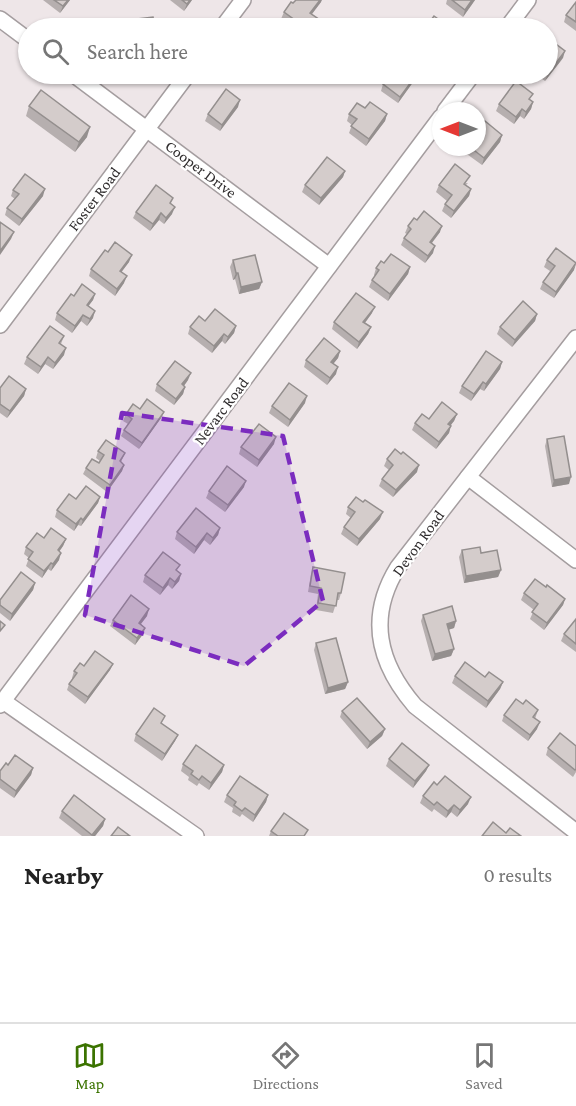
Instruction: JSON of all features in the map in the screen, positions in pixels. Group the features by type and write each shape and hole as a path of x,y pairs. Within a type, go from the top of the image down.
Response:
{"street":[{"path":"230,18 243,0"},
{"path":"514,18 528,0"},
{"path":"0,19 18,32"},
{"name":"Cooper Drive","path":"86,84 329,266"},
{"name":"Foster Road","path":"0,325 181,84"},
{"path":"452,102 465,84"},
{"name":"Nevarc Road","path":"1,703 432,129"},
{"name":"Devon Road","path":"576,338 392,577 380,611 383,654 400,688 415,705 576,832"},
{"path":"468,477 576,560"},
{"path":"1,703 196,836"}],"highlighted area":[{"path":"122,413 283,436 323,601 244,666 85,615"}],"building":[{"path":"54,0 68,0 63,6"},
{"path":"296,0 320,0 310,13 317,18 292,18 284,12 291,2"},
{"path":"452,0 472,0 465,10"},
{"path":"576,2 576,22 566,15"},
{"path":"558,46 565,51 558,60"},
{"path":"383,84 410,84 400,97"},
{"path":"514,84 520,84 533,94 529,99 533,102 526,112 522,109 516,117 499,104"},
{"path":"226,89 240,100 222,125 208,114"},
{"path":"41,90 90,127 79,142 29,106"},
{"path":"370,102 387,114 369,139 351,126 357,119 349,114 357,103 365,108"},
{"path":"486,122 502,135 486,155"},
{"path":"327,157 345,171 321,198 305,185"},
{"path":"455,164 470,176 464,184 471,189 454,211 445,204 452,195 439,185"},
{"path":"25,174 45,189 22,219 7,208 19,194 13,190"},
{"path":"156,185 173,198 170,203 175,207 166,218 161,213 153,224 136,212"},
{"path":"424,211 442,226 430,242 435,246 428,256 404,238 411,229 408,226"},
{"path":"0,222 14,232 0,251"},
{"path":"115,242 132,255 120,271 127,276 117,289 91,269 105,250 108,252"},
{"path":"556,248 576,263 556,292 543,282 555,266 547,260"},
{"path":"391,254 410,267 390,294 372,280 379,270 376,268 381,261 384,263"},
{"path":"255,255 262,282 241,287 233,260"},
{"path":"82,284 95,294 87,305 95,311 90,319 83,315 75,326 57,313 71,294 74,296"},
{"path":"356,293 375,307 363,322 371,327 359,342 334,322"},
{"path":"523,301 537,314 515,340 500,327"},
{"path":"215,309 236,326 228,337 224,334 214,346 190,327 199,316 205,321"},
{"path":"50,326 64,336 59,343 66,348 55,363 48,357 41,367 27,357"},
{"path":"324,338 340,351 331,362 338,367 330,378 306,360"},
{"path":"486,351 502,362 486,384 483,382 474,394 462,386"},
{"path":"175,361 191,373 182,384 185,387 176,399 157,384"},
{"path":"9,376 26,389 10,411 0,404 0,388"},
{"path":"289,383 307,396 290,420 272,406"},
{"path":"147,399 164,412 142,443 124,430 132,419 126,414 133,404 140,409"},
{"path":"442,402 457,414 448,424 451,426 439,442 415,423 422,414 429,419"},
{"path":"259,424 276,437 259,460 241,447"},
{"path":"564,436 571,477 554,480 547,439"},
{"path":"106,440 125,453 120,461 124,465 110,485 86,468 92,459 99,463 104,455 98,451"},
{"path":"395,449 401,454 403,452 419,465 396,490 382,479 393,465 387,459"},
{"path":"227,466 246,481 228,505 209,491"},
{"path":"86,486 100,497 83,520 81,518 76,524 57,510 69,494 76,499"},
{"path":"356,497 383,512 359,539 344,527 355,512 348,507"},
{"path":"196,508 220,528 213,538 207,533 196,547 177,532"},
{"path":"51,528 66,539 58,550 61,553 44,571 28,559 33,552 26,547 37,533 44,538"},
{"path":"480,547 481,553 497,550 501,570 466,576 462,550"},
{"path":"163,552 180,565 176,570 181,574 175,582 170,578 163,588 145,575"},
{"path":"313,567 345,573 336,606 318,603 321,588 310,586"},
{"path":"21,572 35,583 12,614 0,605 0,600"},
{"path":"535,579 565,599 547,623 532,612 538,604 524,593"},
{"path":"131,595 149,609 139,623 145,628 137,638 113,620"},
{"path":"452,606 456,621 447,624 454,649 435,654 423,615"},
{"path":"576,619 576,644 564,634"},
{"path":"0,621 5,625 0,631"},
{"path":"336,638 348,682 328,688 316,643"},
{"path":"95,651 113,664 88,697 69,684 77,673 74,671 80,663 84,666"},
{"path":"465,662 485,677 489,672 503,682 488,701 455,676"},
{"path":"357,698 385,729 370,742 342,711"},
{"path":"516,699 523,704 526,700 538,710 533,717 540,722 530,735 504,715"},
{"path":"154,708 165,716 161,723 178,735 165,754 136,734"},
{"path":"560,733 576,746 575,770 548,748"},
{"path":"402,743 429,765 415,781 389,759"},
{"path":"196,745 224,765 211,783 202,776 199,780 191,774 193,771 183,764"},
{"path":"15,755 33,768 16,791 0,779 0,771"},
{"path":"240,776 268,795 255,815 245,808 242,811 227,795"},
{"path":"445,776 471,797 460,810 454,805 448,811 437,802 434,805 423,796 434,782 437,785"},
{"path":"74,795 105,819 92,835 62,811"},
{"path":"284,813 308,830 304,836 278,836 271,831"},
{"path":"493,822 506,833 510,828 521,836 482,836"},
{"path":"118,827 130,836 111,836"}]}
